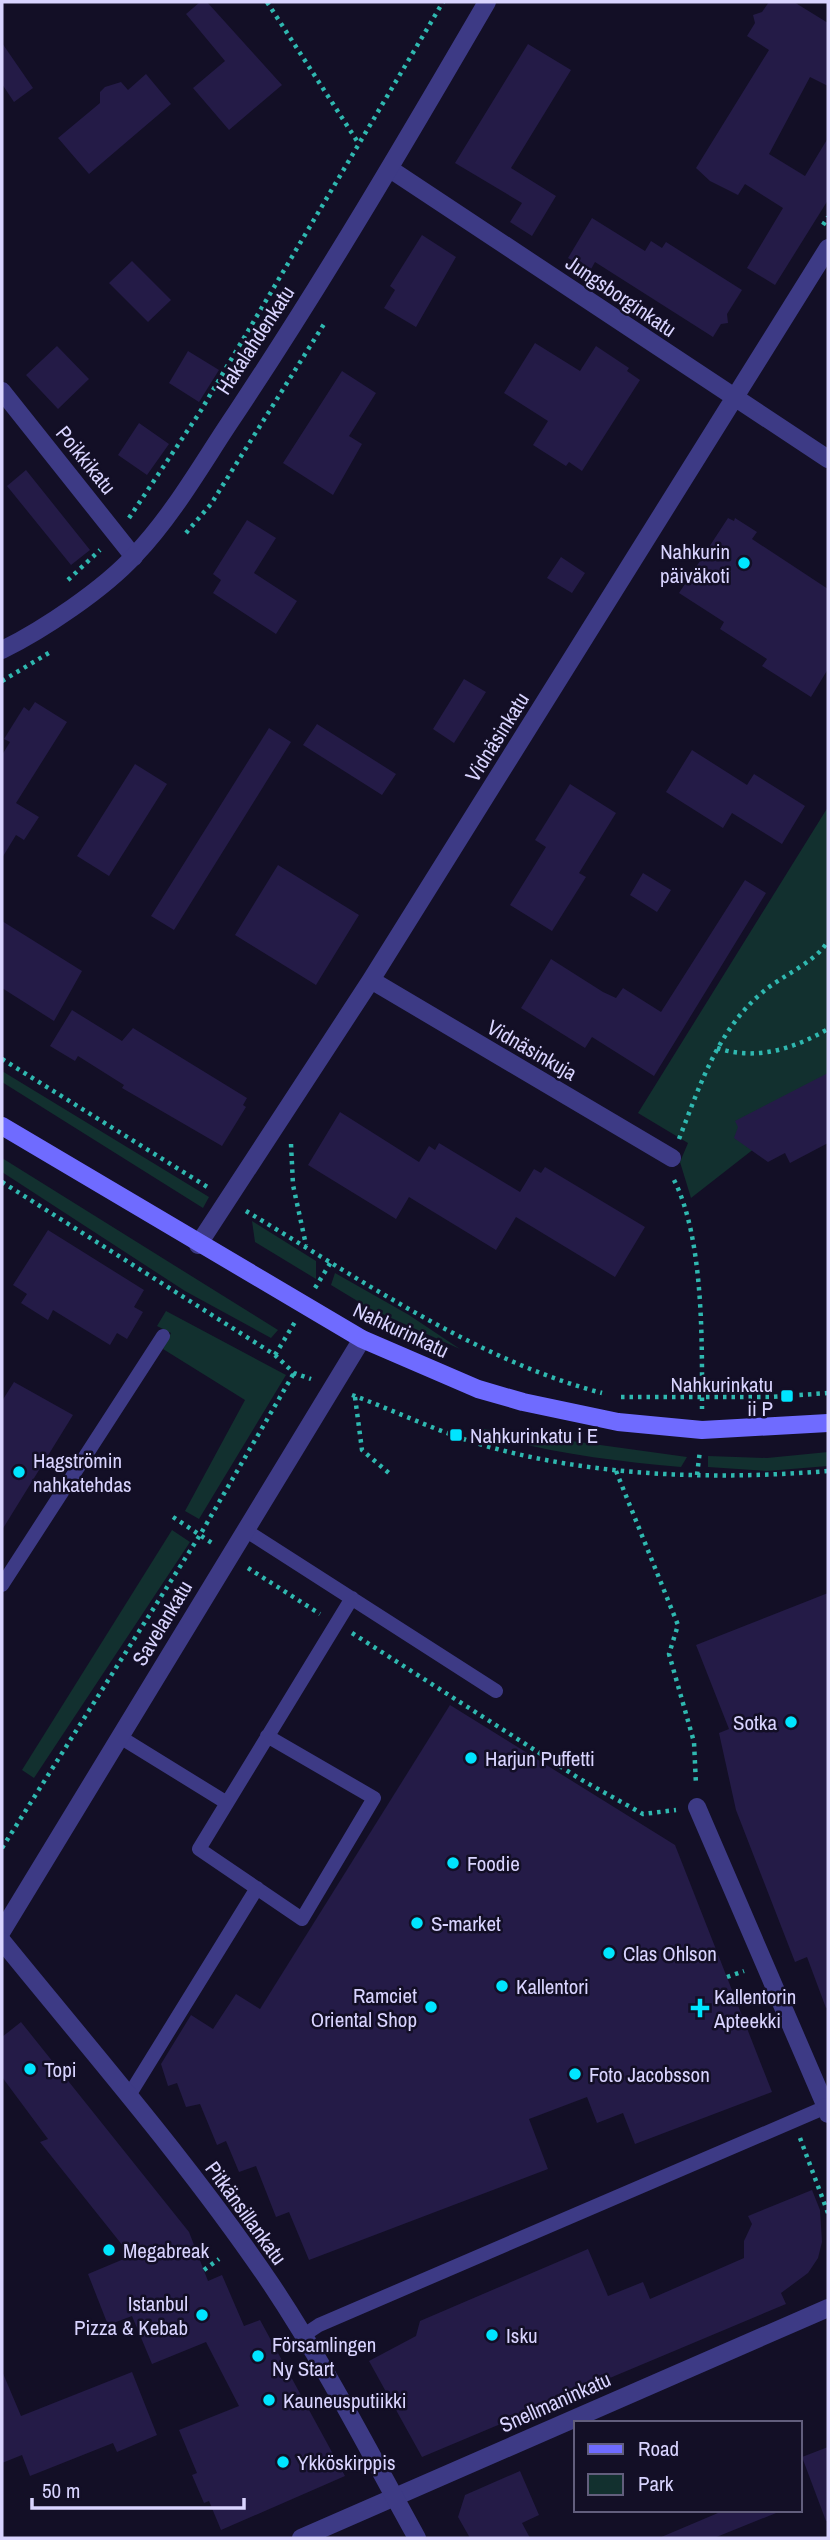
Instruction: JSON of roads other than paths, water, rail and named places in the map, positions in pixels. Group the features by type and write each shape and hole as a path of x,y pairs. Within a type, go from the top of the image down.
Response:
{"main road":[{"name":"Nahkurinkatu","path":"2,1126 198,1245 362,1339 478,1389 581,1415 702,1430 828,1423"}],"street":[{"name":"Hakalahdenkatu","path":"2,650 22,640 75,604 134,557 161,524 278,350 390,169 487,2"},
{"name":"Jungsborginkatu","path":"390,169 736,400 828,458"},
{"name":"Vidnäsinkatu","path":"198,1245 371,980 736,400 828,248"},
{"name":"Poikkikatu","path":"2,391 134,557"},
{"name":"Vidnäsinkuja","path":"371,980 672,1158"},
{"name":"Savelankatu","path":"2,1931 362,1339"},
{"path":"698,1807 827,2110"},
{"name":"Pitkänsillankatu","path":"2,1941 208,2197 304,2335 417,2538"},
{"name":"Snellmaninkatu","path":"301,2538 828,2308"}],"lane":[{"path":"2,1585 163,1336"},
{"path":"245,1530 496,1691"},
{"path":"267,1736 374,1798 302,1919 199,1849 226,1803 267,1736 352,1598"},
{"path":"120,1737 226,1803"},
{"path":"128,2097 257,1888"},
{"path":"304,2335 319,2325 794,2120 827,2110"}],"place":[{"name":"Nahkurin päiväkoti","path":"744,563"},
{"name":"Nahkurinkatu ii P","path":"787,1396"},
{"name":"Nahkurinkatu i E","path":"456,1435"},
{"name":"Hagströmin nahkatehdas","path":"19,1472"},
{"name":"Sotka","path":"791,1722"},
{"name":"Harjun Puffetti","path":"471,1758"},
{"name":"Foodie","path":"453,1863"},
{"name":"S-market","path":"417,1923"},
{"name":"Clas Ohlson","path":"609,1953"},
{"name":"Kallentori","path":"502,1986"},
{"name":"Ramciet Oriental Shop","path":"431,2007"},
{"name":"Kallentorin Apteekki","path":"700,2008"},
{"name":"Topi","path":"30,2069"},
{"name":"Foto Jacobsson","path":"575,2074"},
{"name":"Megabreak","path":"109,2250"},
{"name":"Istanbul Pizza & Kebab","path":"202,2315"},
{"name":"Isku","path":"492,2335"},
{"name":"Församlingen Ny Start","path":"258,2356"},
{"name":"Kauneusputiikki","path":"269,2400"},
{"name":"Ykköskirppis","path":"283,2462"}]}
